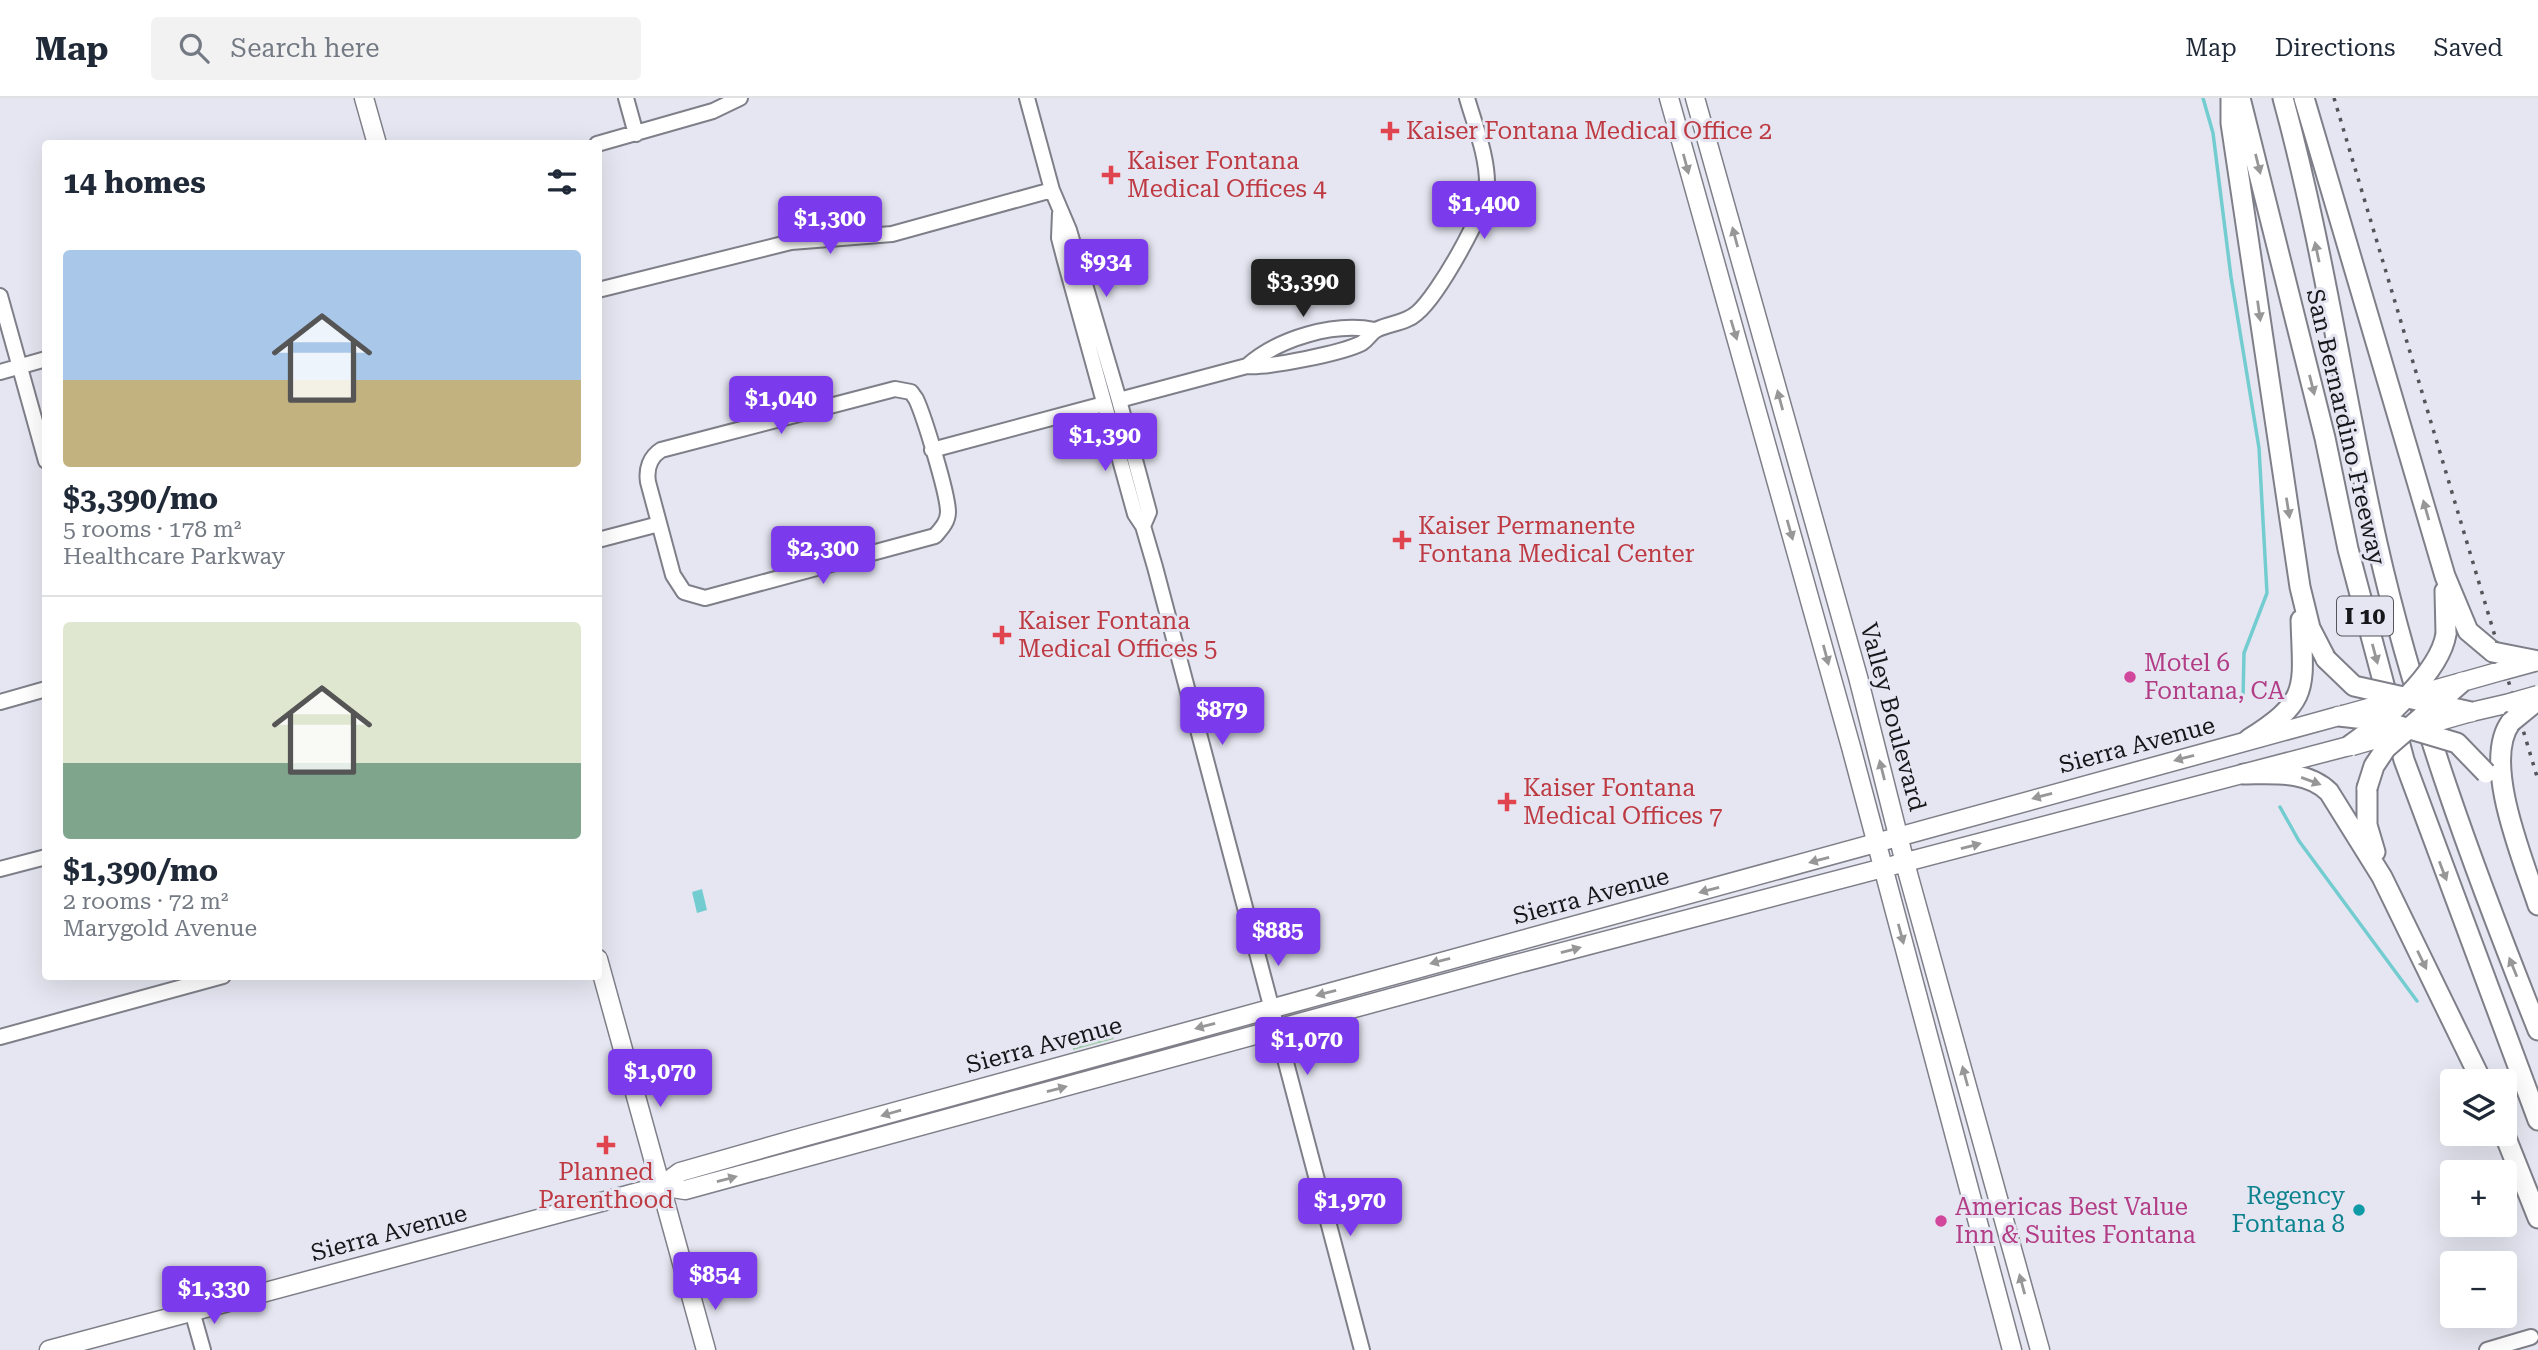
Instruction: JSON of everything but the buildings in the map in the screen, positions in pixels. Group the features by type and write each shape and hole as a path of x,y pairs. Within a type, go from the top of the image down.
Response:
{"highway":[{"path":"2231,98 2231,122 2300,587 2310,628 2326,659 2354,686 2402,699 2471,712"},
{"name":"San Bernardino Freeway","path":"2240,98 2325,438 2351,561 2404,760 2538,1120"},
{"name":"San Bernardino Freeway","path":"2283,98 2377,543 2404,652 2438,766 2477,878 2538,1030"},
{"path":"2304,98 2445,576 2468,631 2493,652 2538,661"},
{"path":"2349,746 2382,721 2435,666 2446,634 2445,576"},
{"path":"2249,739 2281,719 2302,687 2300,587"},
{"path":"2382,877 2367,825 2367,788 2374,766 2385,748 2462,682"},
{"path":"2538,697 2510,713 2499,752 2511,821 2538,905"},
{"path":"2339,716 2382,721 2457,743 2486,773 2511,821"},
{"path":"2244,774 2287,775 2319,782 2329,792 2382,877 2476,1069"},
{"path":"2509,1146 2538,1218"}],"main road":[{"path":"364,98 376,140"},
{"name":"Valley Boulevard","path":"1669,98 1877,844 2012,1350"},
{"name":"Valley Boulevard","path":"1695,98 1858,677 1905,863 2040,1350"},
{"path":"1709,246 1738,290 1745,309 1758,320"},
{"name":"Sierra Avenue","path":"49,1350 661,1186 680,1172 1001,1082 2538,661"},
{"name":"Sierra Avenue","path":"661,1186 685,1190 1276,1029 2471,712 2510,713"},
{"path":"602,973 706,1350"},
{"path":"898,1132 925,1115 1002,1094 1001,1082"}],"street":[{"path":"626,98 636,134"},
{"path":"602,143 713,111 740,98"},
{"path":"1027,98 1052,190 1069,230 1135,514 1143,526 1233,855 1270,1008 1362,1350"},
{"path":"1247,366 1261,367 1362,343 1375,330 1407,320 1425,304 1460,250 1482,207 1487,189 1485,165 1467,98"},
{"path":"602,289 791,242 892,234 1052,190"},
{"path":"1060,213 1059,238 1065,261 1111,402"},
{"path":"0,296 42,447"},
{"path":"932,450 1247,366 1283,343 1334,329 1358,326 1375,330"},
{"path":"1300,359 1306,350 1329,341 1334,329"},
{"path":"0,372 42,360"},
{"path":"895,389 911,392 916,399 947,508 945,523 935,536 925,540 700,598 688,595 678,585 659,524 647,476 650,461 661,450 895,389"},
{"path":"602,539 659,524"},
{"path":"0,702 42,690"},
{"path":"0,869 42,858"},
{"path":"0,1037 208,980"},
{"path":"192,1311 203,1350"},
{"path":"2487,1350 2531,1337"}],"green space":[{"path":"1111,1033 1114,1039 1073,1050 1073,1043"}],"water":[{"path":"702,889 707,910 697,913 692,892"}],"waterway":[{"path":"2203,98 2213,133 2231,277 2259,448 2267,593 2244,653 2243,699"},
{"path":"2280,807 2299,841 2417,1001"}],"railway":[{"path":"2334,98 2538,780"}],"place":[{"name":"Kaiser Fontana Medical Office 2","path":"1390,131"},
{"name":"Kaiser Fontana Medical Offices 4","path":"1111,175"},
{"name":"Kaiser Permanente Fontana Medical Center","path":"1402,540"},
{"name":"Kaiser Fontana Medical Offices 5","path":"1002,635"},
{"name":"Motel 6 Fontana, CA","path":"2130,677"},
{"name":"Kaiser Fontana Medical Offices 7","path":"1507,802"},
{"name":"Planned Parenthood","path":"606,1145"},
{"name":"Regency Fontana 8","path":"2359,1210"},
{"name":"Americas Best Value Inn & Suites Fontana","path":"1941,1221"}]}
